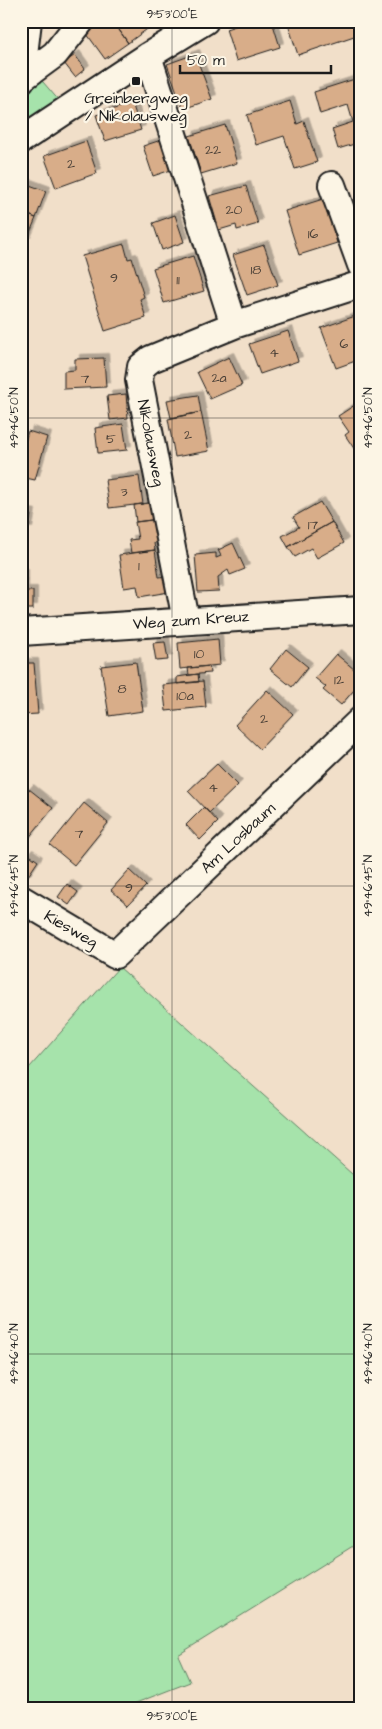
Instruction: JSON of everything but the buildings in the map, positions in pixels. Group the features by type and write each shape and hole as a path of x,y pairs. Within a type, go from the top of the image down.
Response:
{"street":[{"path":"21,79 28,21"},
{"path":"21,79 55,54 81,21"},
{"path":"21,140 148,56 205,21"},
{"path":"148,56 234,325"},
{"path":"332,185 361,265"},
{"name":"Nikolausweg","path":"186,620 139,380 141,368 151,359 234,325 361,284"},
{"name":"Weg zum Kreuz","path":"21,632 361,610"},
{"name":"Am Losbaum","path":"115,955 361,720"},
{"name":"Kiesweg","path":"23,904 115,955"}],"green space":[{"path":"34,77 43,82 61,103 24,126 23,88"},
{"path":"119,967 361,1182 361,1541 178,1655 190,1682 123,1708 21,1708 21,1077"}],"place":[{"name":"Greinbergweg / Nikolausweg","path":"136,81"}]}
